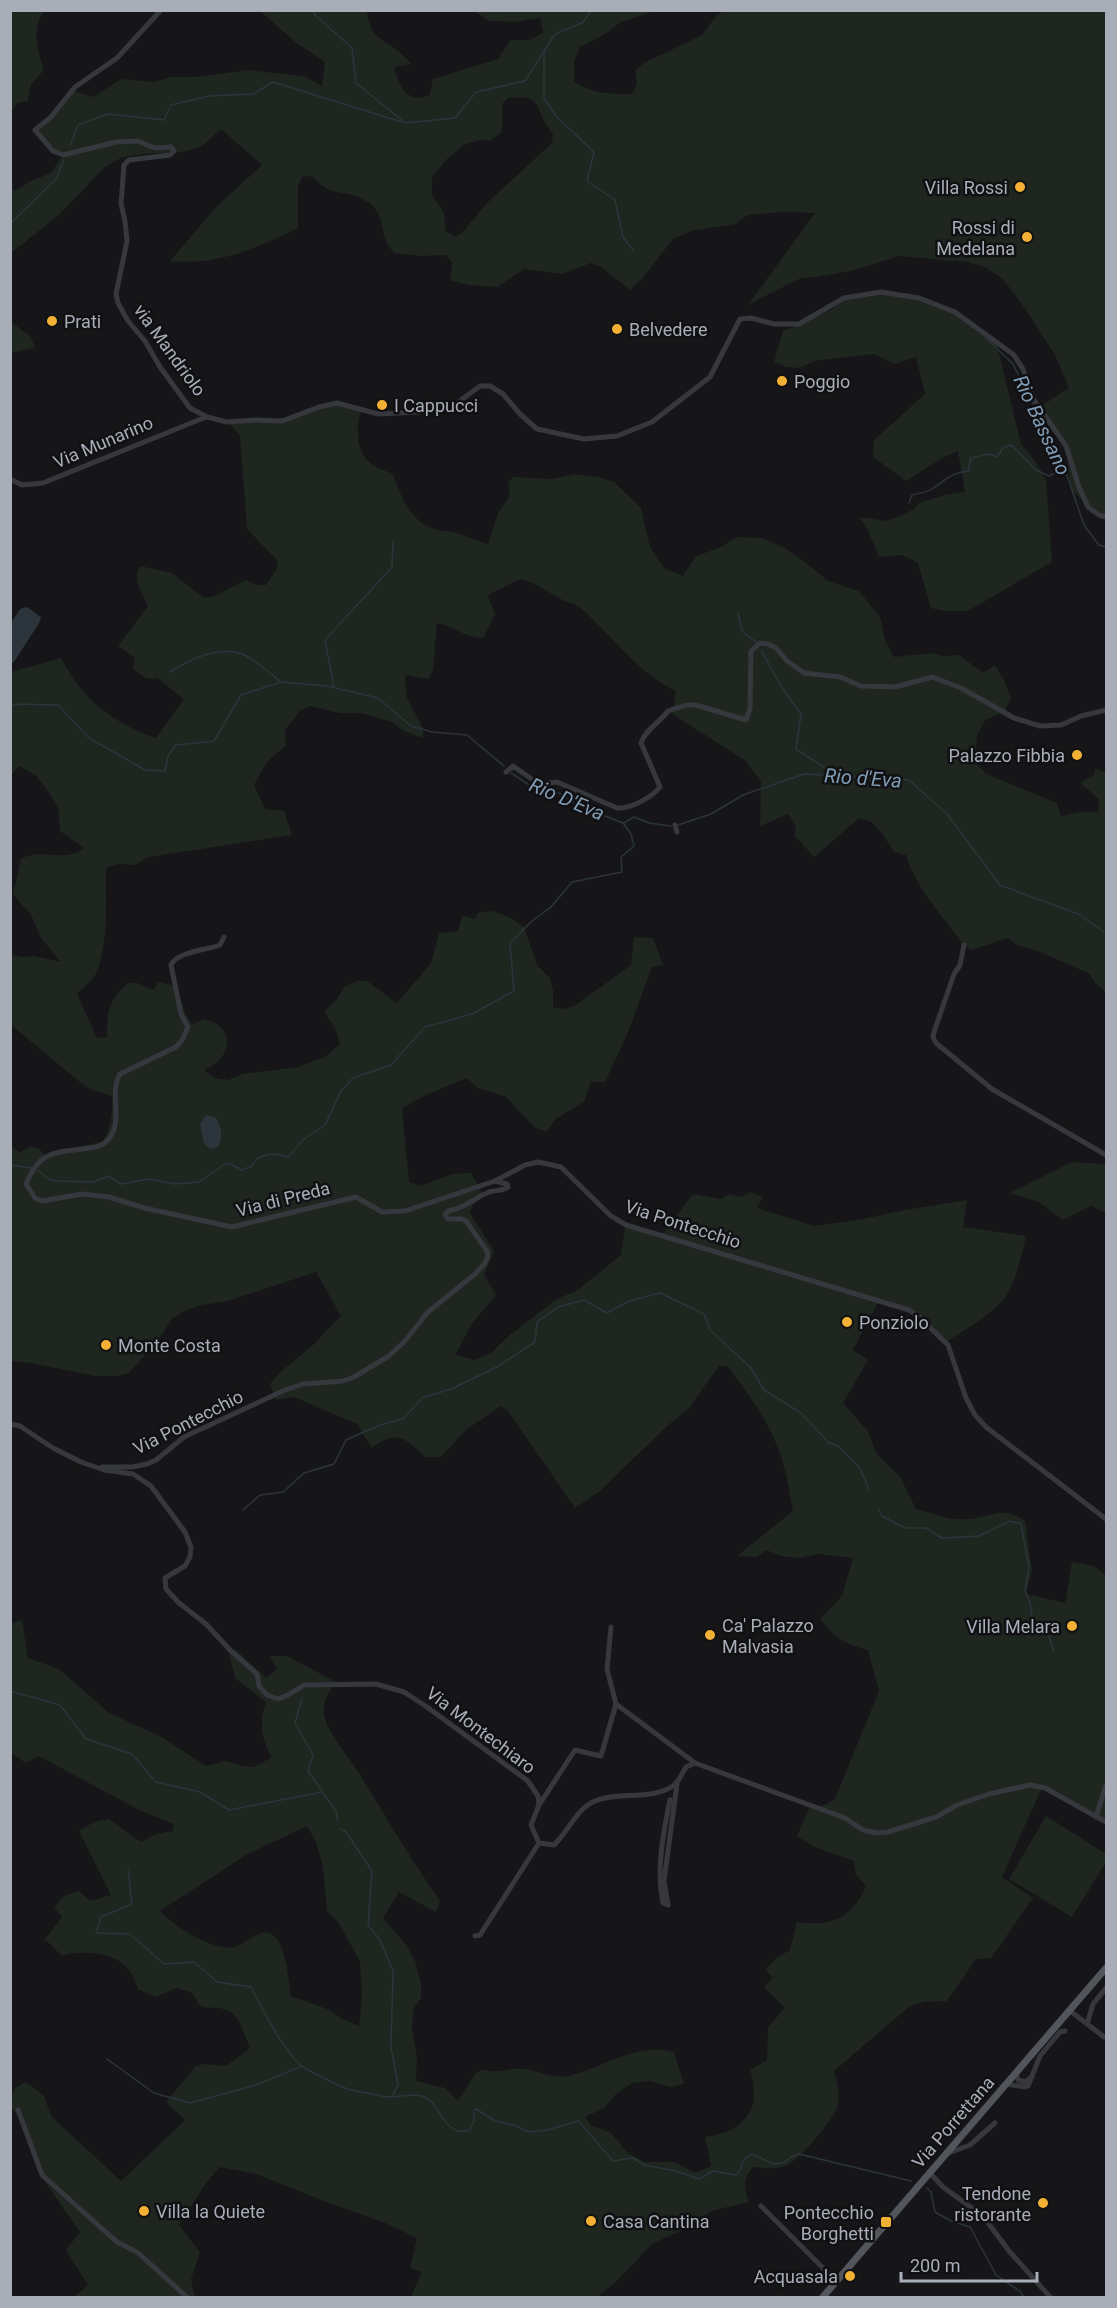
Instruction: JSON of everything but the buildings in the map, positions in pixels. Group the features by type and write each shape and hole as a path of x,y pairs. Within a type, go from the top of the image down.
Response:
{"main road":[{"name":"Via Porrettana","path":"822,2298 1107,1968"}],"street":[{"name":"via Mandriolo","path":"161,10 117,58 75,87 50,117 35,130 53,151 63,155 116,142 138,141 155,148 171,147 174,151 170,155 129,160 124,165 121,204 127,241 116,294 118,303 128,321 146,341 160,367 190,408 207,417"},
{"path":"207,417 226,422 255,420 282,422 319,407 337,403 378,414 420,412 457,403 480,386 490,386 504,394 521,415 537,429 584,439 617,436 652,422 710,377 740,319 751,318 774,324 799,324 844,298 881,292 919,297 956,312 1014,355 1023,369 1034,400 1066,446 1088,507 1099,515 1107,517"},
{"name":"Via Munarino","path":"10,478 22,485 43,483 207,417"},
{"path":"506,772 513,766 539,784 556,782 617,808 625,809 633,805 660,787 641,743 643,736 668,711 686,705 696,705 746,720 750,709 751,651 760,643 776,648 787,661 804,673 840,677 861,686 895,687 932,677 961,688 1014,718 1040,726 1061,725 1081,716 1107,710"},
{"name":"Via di Preda","path":"224,937 219,945 180,955 173,960 171,965 181,1014 188,1027 182,1040 176,1047 120,1074 114,1089 115,1128 109,1140 102,1146 50,1155 40,1159 26,1184 35,1198 42,1201 82,1194 109,1197 232,1227 356,1197 382,1212 405,1211 495,1181"},
{"path":"964,945 960,965 954,974 934,1032 933,1037 936,1043 992,1089 1107,1155"},
{"name":"Via Pontecchio","path":"495,1181 525,1165 538,1162 561,1167 611,1216 626,1225 909,1310 948,1345 966,1398 975,1415 987,1427 1107,1519"},
{"name":"Via Pontecchio","path":"97,1467 132,1467 147,1464 156,1460 184,1437 285,1390 303,1384 343,1381 389,1356 405,1341 428,1312 475,1274 485,1263 488,1256 487,1251 466,1221 448,1219 445,1215 448,1211 461,1209 487,1193 508,1187 507,1184 495,1181"},
{"name":"Via Montechiaro","path":"10,1424 21,1426 53,1448 81,1462 140,1477 151,1486 184,1530 191,1547 190,1557 184,1566 165,1578 166,1589 257,1674 259,1686 267,1695 278,1699 304,1685 376,1684 404,1692 463,1732 528,1781 538,1796 539,1805"},
{"path":"539,1843 531,1825 539,1805 575,1750 602,1756 616,1704 608,1669 611,1627"},
{"path":"616,1704 695,1763 845,1818 863,1830 877,1833 936,1816 957,1805 1020,1785 1045,1788 1107,1822"},
{"path":"675,1785 664,1881 669,1902 665,1905 659,1884 664,1826 675,1785 686,1767 695,1763"},
{"path":"539,1843 554,1845 564,1837 585,1807 596,1800 648,1794 675,1785"},
{"path":"1096,1817 1107,1785"},
{"path":"475,1936 480,1935 539,1843"},
{"path":"1087,2024 1093,2004 1107,1988"},
{"path":"1069,2010 1104,2037"},
{"path":"1006,2084 1025,2087 1031,2081 1040,2056 1060,2032 1065,2031"},
{"path":"1015,2076 1025,2082 1034,2073"},
{"path":"18,2110 42,2175 117,2242 137,2252 188,2298"},
{"path":"944,2154 970,2145 995,2123"},
{"path":"929,2172 944,2187 982,2216 1009,2251 1051,2298"},
{"path":"761,2206 836,2280"}],"shaded area":[{"path":"11,10 44,11 37,32 44,70 31,84 28,101 17,103 11,113"},
{"path":"260,11 367,11 369,23 374,32 412,64 394,67 402,87 410,96 416,98 430,94 433,79 498,59 510,40 529,40 543,33 540,18 515,22 489,21 475,11 654,11 621,22 605,34 580,47 574,61 574,81 588,89 616,94 632,94 637,84 635,70 644,63 702,35 716,16 724,11 1103,11 1106,13 1106,518 1087,505 1071,489 1066,447 1041,406 1069,388 1055,355 1003,279 985,267 966,262 899,256 855,270 801,278 748,305 815,213 782,212 747,215 736,224 691,231 673,239 642,279 630,290 601,267 591,263 562,274 524,269 497,287 468,285 450,280 452,262 446,255 421,256 394,253 386,242 379,214 372,205 359,197 332,191 312,176 302,177 298,187 298,228 252,249 221,258 188,262 170,261 217,206 262,165 221,129 201,147 182,152 143,154 121,158 105,167 59,215 11,253 11,187 15,191 51,173 62,156 55,153 35,130 74,91 93,97 121,79 154,82 171,77 197,77 248,70 304,76 322,86 325,62 294,41","holes":["508,98 528,98 537,106 553,134 552,143 487,203 462,233 455,237 446,231 444,213 432,195 432,177 446,160 465,144 481,140 490,141 502,132 502,104"]},
{"path":"873,293 909,297 945,307 997,345 1021,444 1036,462 1046,481 1052,562 968,611 944,611 931,608 918,563 902,555 879,557 867,528 859,517 887,521 913,510 919,503 944,495 965,492 958,451 906,481 873,457 874,440 925,394 916,357 895,364 874,354 814,361 800,368 786,367 774,362 783,331 833,309 841,299"},
{"path":"10,321 31,337 35,348 11,353"},
{"path":"338,405 361,411 358,441 364,455 374,466 393,474 410,511 422,523 435,529 457,533 488,544 498,513 510,496 508,483 513,477 552,479 575,474 614,482 641,508 650,547 664,568 683,576 696,556 719,548 737,537 762,538 785,548 828,581 859,591 880,617 885,640 894,657 931,653 942,656 959,655 983,673 995,665 1011,698 1004,712 985,720 977,735 975,762 986,774 1057,803 1061,816 1098,812 1099,799 1080,783 1094,775 1095,769 1106,772 1106,992 1095,983 1090,974 1038,951 1017,945 1008,938 971,950 962,943 930,900 910,867 906,855 894,852 880,830 865,819 859,818 814,857 794,835 796,828 788,814 760,826 761,782 746,761 672,714 676,691 638,665 582,609 520,579 488,595 495,615 483,638 470,636 437,623 433,670 428,679 405,675 407,698 423,728 423,738 404,731 392,722 361,713 340,713 310,706 300,711 285,730 286,745 267,762 254,785 265,809 284,811 292,835 149,857 135,865 118,864 106,868 106,924 102,954 94,977 77,994 97,1038 107,1037 110,1007 116,995 128,983 137,983 154,990 158,982 176,986 185,1013 192,1025 203,1019 222,1028 226,1035 227,1043 221,1058 204,1070 215,1078 228,1080 242,1074 298,1067 325,1057 340,1044 335,1028 324,1012 337,999 344,987 357,981 367,981 397,1003 431,963 439,933 458,931 462,916 475,919 478,913 492,911 509,917 524,927 537,965 550,978 553,1007 564,1009 576,1005 631,965 634,937 653,938 663,965 652,967 629,1030 605,1082 591,1082 584,1102 557,1118 546,1132 534,1127 506,1097 478,1088 467,1078 402,1108 409,1182 421,1186 452,1174 471,1173 484,1196 473,1205 470,1213 494,1251 484,1275 496,1295 473,1322 455,1355 475,1360 492,1352 506,1338 557,1299 578,1290 621,1255 625,1227 661,1236 693,1194 721,1199 729,1194 742,1197 750,1192 763,1197 757,1208 814,1226 967,1200 963,1227 1026,1236 1014,1280 1003,1300 980,1320 946,1342 918,1315 879,1300 853,1350 868,1360 843,1403 868,1431 876,1453 900,1477 916,1509 948,1518 961,1519 1009,1513 1025,1521 1032,1570 1026,1594 1065,1603 1072,1562 1094,1566 1106,1575 1106,1820 1043,1785 1002,1877 1033,1898 991,1958 976,1959 947,2001 924,2002 910,2006 834,2071 839,2098 837,2108 829,2122 791,2163 777,2168 753,2167 745,2184 749,2202 711,2211 687,2228 652,2244 617,2281 597,2297 411,2297 422,2272 410,2268 417,2238 385,2223 256,2174 220,2167 206,2183 179,2225 200,2252 191,2279 195,2297 74,2297 88,2285 66,2250 80,2232 43,2179 17,2113 11,2109 13,2092 26,2082 44,2096 51,2116 121,2181 185,2120 166,2102 195,2067 202,2064 226,2066 250,2048 241,2025 229,2011 200,2006 192,1993 177,1988 155,1997 138,1989 126,1966 117,1960 94,1953 62,1956 45,1939 62,1917 54,1907 64,1896 79,1891 90,1901 111,1895 79,1831 94,1822 109,1819 141,1842 156,1834 173,1831 174,1824 139,1810 39,1756 26,1763 11,1753 11,1623 22,1620 28,1658 59,1669 109,1713 162,1737 206,1766 226,1761 253,1767 271,1758 262,1730 262,1717 266,1702 235,1678 229,1654 235,1649 266,1678 277,1669 270,1656 287,1656 336,1682 324,1706 324,1715 329,1729 440,1901 436,1912 399,1892 383,1918 404,1942 415,1960 421,1984 421,1998 414,2008 412,2028 417,2057 416,2081 445,2088 458,2101 475,2074 482,2069 494,2071 523,2069 562,2077 646,2050 674,2052 684,2084 671,2087 650,2081 632,2083 615,2095 604,2108 585,2117 591,2126 610,2132 628,2153 644,2162 675,2162 695,2173 711,2166 705,2137 730,2130 747,2116 754,2096 750,2070 767,2060 768,2027 785,2008 764,1987 773,1978 765,1969 790,1950 797,1922 821,1923 839,1918 854,1906 866,1886 856,1875 854,1861 812,1846 797,1836 810,1807 825,1805 835,1799 879,1691 868,1650 841,1639 820,1619 842,1596 853,1558 818,1554 799,1558 781,1556 766,1550 757,1557 737,1556 793,1511 783,1463 768,1426 756,1405 727,1366 719,1366 688,1409 666,1427 600,1491 575,1508 508,1411 501,1406 466,1430 441,1457 425,1457 400,1438 388,1439 372,1448 357,1424 294,1397 276,1400 270,1384 341,1316 316,1272 228,1301 201,1305 184,1311 172,1319 157,1342 129,1373 116,1376 95,1376 11,1361 11,1146 20,1153 30,1146 39,1149 46,1156 103,1141 110,1125 112,1096 92,1090 81,1083 11,1025 11,955 34,956 61,962 41,938 31,915 13,894 21,859 37,854 68,855 84,848 60,831 58,807 36,776 19,766 11,775 11,672 61,658 78,685 100,708 126,725 156,738 184,699 157,678 147,678 139,673 133,668 135,658 118,646 148,606 137,581 140,566 172,573 204,598 215,596 246,580 256,585 266,585 276,570 278,561 247,529 240,436 230,424 282,423 320,408","holes":["307,1826 316,1842 323,1867 327,1911 338,1922 360,1961 362,1997 359,2026 340,2018 330,2010 291,1996 287,1966 275,1937 268,1933 259,1934 234,1947 215,1945 174,1924 160,1911 246,1855"]},
{"path":"27,607 41,617 14,662 11,663 11,623 20,609"},
{"path":"206,1115 216,1118 221,1133 218,1147 210,1149 204,1144 200,1124"},
{"path":"1072,1162 1106,1164 1106,1213 1091,1206 1063,1220 1039,1202 1010,1193"},
{"path":"1046,1816 1106,1854 1106,1862 1072,1917 1009,1879"}],"waterway":[{"path":"312,10 352,48 356,83 404,122"},
{"path":"70,146 78,125 108,114 164,120 171,105 209,96 253,94 273,82 405,123 455,118 476,92 525,81 555,34 582,23 592,10"},
{"path":"544,51 544,98 556,116 594,152 587,181 615,200 623,237 633,250"},
{"path":"10,224 56,179 64,160"},
{"name":"Rio Bassano","path":"986,338 1013,364 1059,452 1084,525 1099,545 1106,547"},
{"path":"909,503 912,495 928,491 952,475 968,471 971,458 989,454 997,457 1003,448 1011,445 1036,470 1049,476 1057,472 1065,475"},
{"path":"334,687 325,640 392,567 393,542"},
{"path":"738,613 742,631 757,643"},
{"path":"761,650 782,688 801,714 796,749 836,775"},
{"path":"170,672 204,655 232,652 252,659 281,682"},
{"name":"Rio D'Eva","path":"10,706 58,705 89,738 145,770 165,771 168,756 176,745 214,741 241,695 281,682 327,686 378,698 411,726 432,732 467,735 504,766"},
{"name":"Rio D'Eva","path":"511,773 540,792 554,790 579,806 623,823"},
{"name":"Rio d'Eva","path":"678,825 711,814 743,795 804,774 909,780 947,814 1000,885 1078,914 1106,933"},
{"path":"624,823 634,817 649,823 671,826"},
{"path":"37,1170 50,1180 59,1181 94,1182 108,1176 121,1184 149,1179 175,1184 199,1182 225,1164 242,1170 252,1166 262,1156 278,1154 288,1157 304,1139 325,1125 341,1091 353,1078 391,1065 425,1027 472,1014 514,991 510,943 532,921 551,907 572,882 622,872 621,857 634,846 631,834 623,823"},
{"path":"10,1165 33,1168"},
{"path":"243,1510 260,1495 283,1492 304,1473 334,1464 346,1440 380,1425 403,1419 422,1398 451,1389 497,1367 535,1342 537,1322 558,1307 584,1300 607,1313 629,1301 660,1293 704,1314 710,1330 751,1368 764,1390 801,1413 829,1443 838,1446 860,1468 869,1490"},
{"path":"879,1510 882,1516 905,1528 926,1528 942,1538 979,1536 1010,1521 1021,1524 1029,1567 1025,1590 1033,1622 1049,1636 1054,1652"},
{"path":"10,1691 60,1705 86,1739 132,1754 156,1782 200,1792 229,1810 322,1792 336,1811 338,1821"},
{"path":"302,1698 295,1723 313,1755 308,1771 322,1791"},
{"path":"340,1829 346,1832 372,1871 368,1925 380,1940 393,1971 391,2047 398,2084 392,2097"},
{"path":"128,1870 132,1904 101,1917 96,1933 130,1934 164,1964 194,1962 217,1982 251,1987 279,2038 300,2065 345,2088 386,2097 422,2096 434,2105 448,2125 461,2131 470,2130 476,2109 495,2121 514,2125 529,2132 547,2130 578,2121 613,2161 633,2158 644,2165 676,2171 699,2179 713,2171 736,2175 745,2159 751,2154 777,2164 799,2154 911,2181"},
{"path":"107,2059 154,2093 190,2103 256,2085 300,2067"},
{"path":"927,2188 931,2192 935,2212 951,2221 970,2227 996,2275 1021,2292 1024,2298"}],"place":[{"name":"Villa Rossi","path":"1020,187"},
{"name":"Rossi di Medelana","path":"1027,237"},
{"name":"Prati","path":"52,321"},
{"name":"Belvedere","path":"617,329"},
{"name":"Poggio","path":"782,381"},
{"name":"I Cappucci","path":"382,405"},
{"name":"Palazzo Fibbia","path":"1077,755"},
{"name":"Ponziolo","path":"847,1322"},
{"name":"Monte Costa","path":"106,1345"},
{"name":"Villa Melara","path":"1072,1626"},
{"name":"Ca' Palazzo Malvasia","path":"710,1635"},
{"name":"Tendone ristorante","path":"1043,2203"},
{"name":"Villa la Quiete","path":"144,2211"},
{"name":"Casa Cantina","path":"591,2221"},
{"name":"Pontecchio Borghetti","path":"886,2222"},
{"name":"Acquasala","path":"850,2276"}]}
